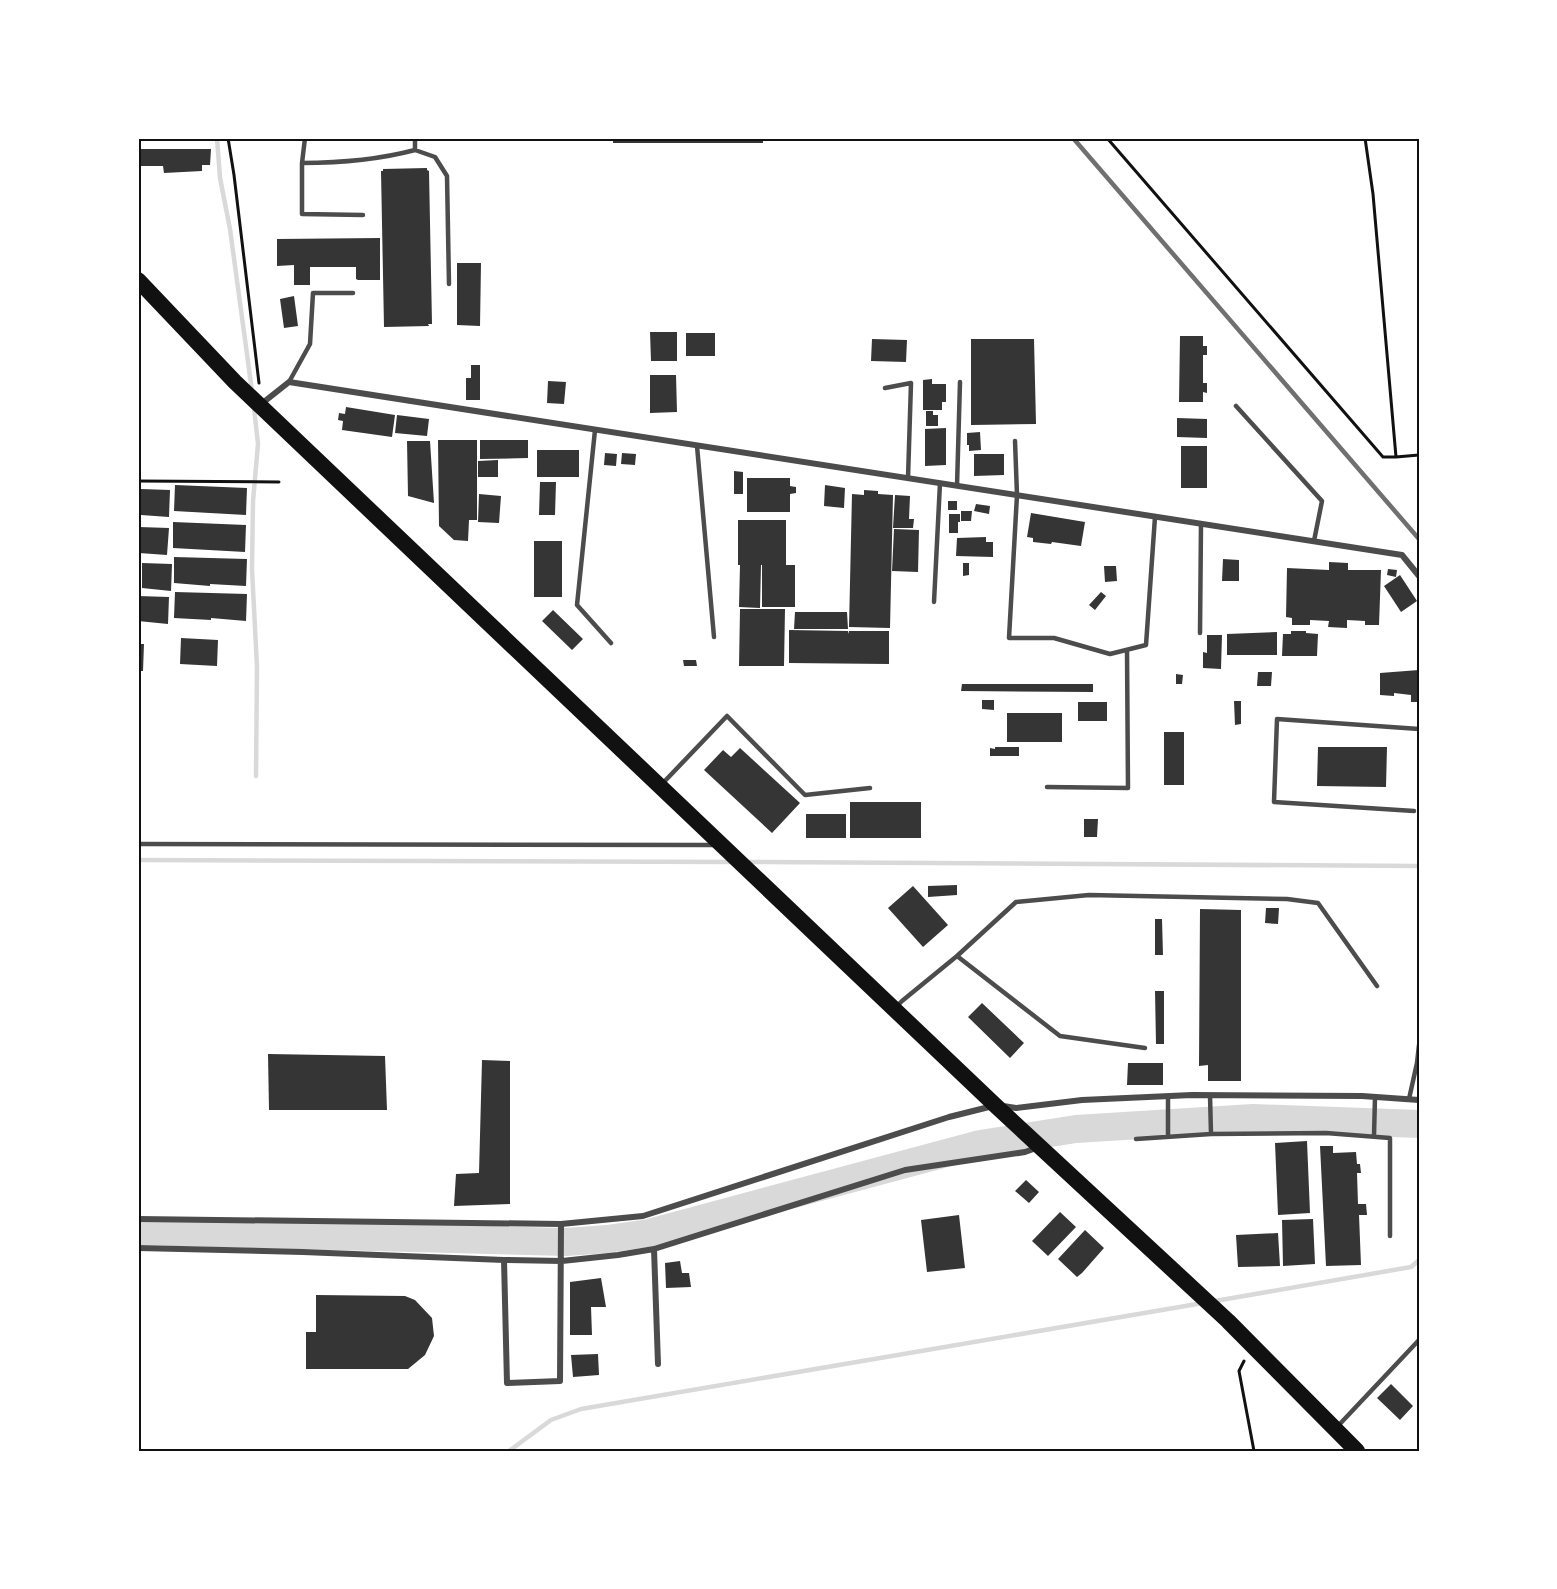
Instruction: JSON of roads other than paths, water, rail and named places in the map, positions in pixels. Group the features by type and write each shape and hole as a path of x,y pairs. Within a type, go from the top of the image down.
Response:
{"highway":[{"path":"138,280 243,389 1039,1147 1228,1321 1357,1451"}],"street":[{"path":"260,405 289,382 1402,555 1419,576"},
{"path":"138,1219 561,1224 643,1216 948,1117 996,1106 1016,1108 1082,1100 1210,1096 1419,1100"},
{"path":"138,1248 562,1261 618,1255 654,1249 905,1170 1025,1152 1039,1147"},
{"path":"504,1260 507,1383 560,1382 561,1224"},
{"path":"654,1249 658,1364"}],"lane":[{"path":"305,138 302,164 302,214 363,215"},
{"path":"415,138 415,150"},
{"path":"302,164 339,164 415,150 435,157 447,176 448,284"},
{"path":"289,382 310,344 313,294 353,293"},
{"path":"957,486 960,382"},
{"path":"885,388 911,383 908,478"},
{"path":"1236,406 1322,501 1314,541"},
{"path":"595,430 577,605 611,643"},
{"path":"1015,441 1017,495 1009,638 1054,638 1110,654 1146,645 1155,517"},
{"path":"697,446 714,637"},
{"path":"934,602 940,483"},
{"path":"1200,633 1202,524"},
{"path":"1047,787 1128,788 1127,650"},
{"path":"660,786 727,716 805,795 870,788"},
{"path":"1414,811 1274,802 1277,719 1419,729"},
{"path":"138,844 726,849"},
{"path":"894,1009 1016,902 1089,895 1287,899 1318,903 1377,986"},
{"path":"957,956 1060,1036 1145,1048"},
{"path":"1409,1099 1419,1045"},
{"path":"1210,1096 1211,1134"},
{"path":"1168,1097 1168,1137"},
{"path":"1374,1136 1375,1098"},
{"path":"1136,1139 1211,1134 1326,1134 1390,1138 1390,1236"},
{"path":"1335,1429 1419,1340"}],"waterway":[{"path":"217,138 220,178 230,229 252,391"},
{"path":"254,408 258,444 253,501 252,569 257,667 256,776"},
{"path":"138,860 732,862"},
{"path":"747,862 1419,866"},
{"path":"138,1231 566,1242 607,1239 649,1233 980,1144 1076,1129 1253,1118 1419,1124"},
{"path":"1215,1301 1411,1267 1419,1260"},
{"path":"509,1451 551,1420 581,1409 1203,1303"}],"railway":[{"path":"1073,138 1419,539"}]}
